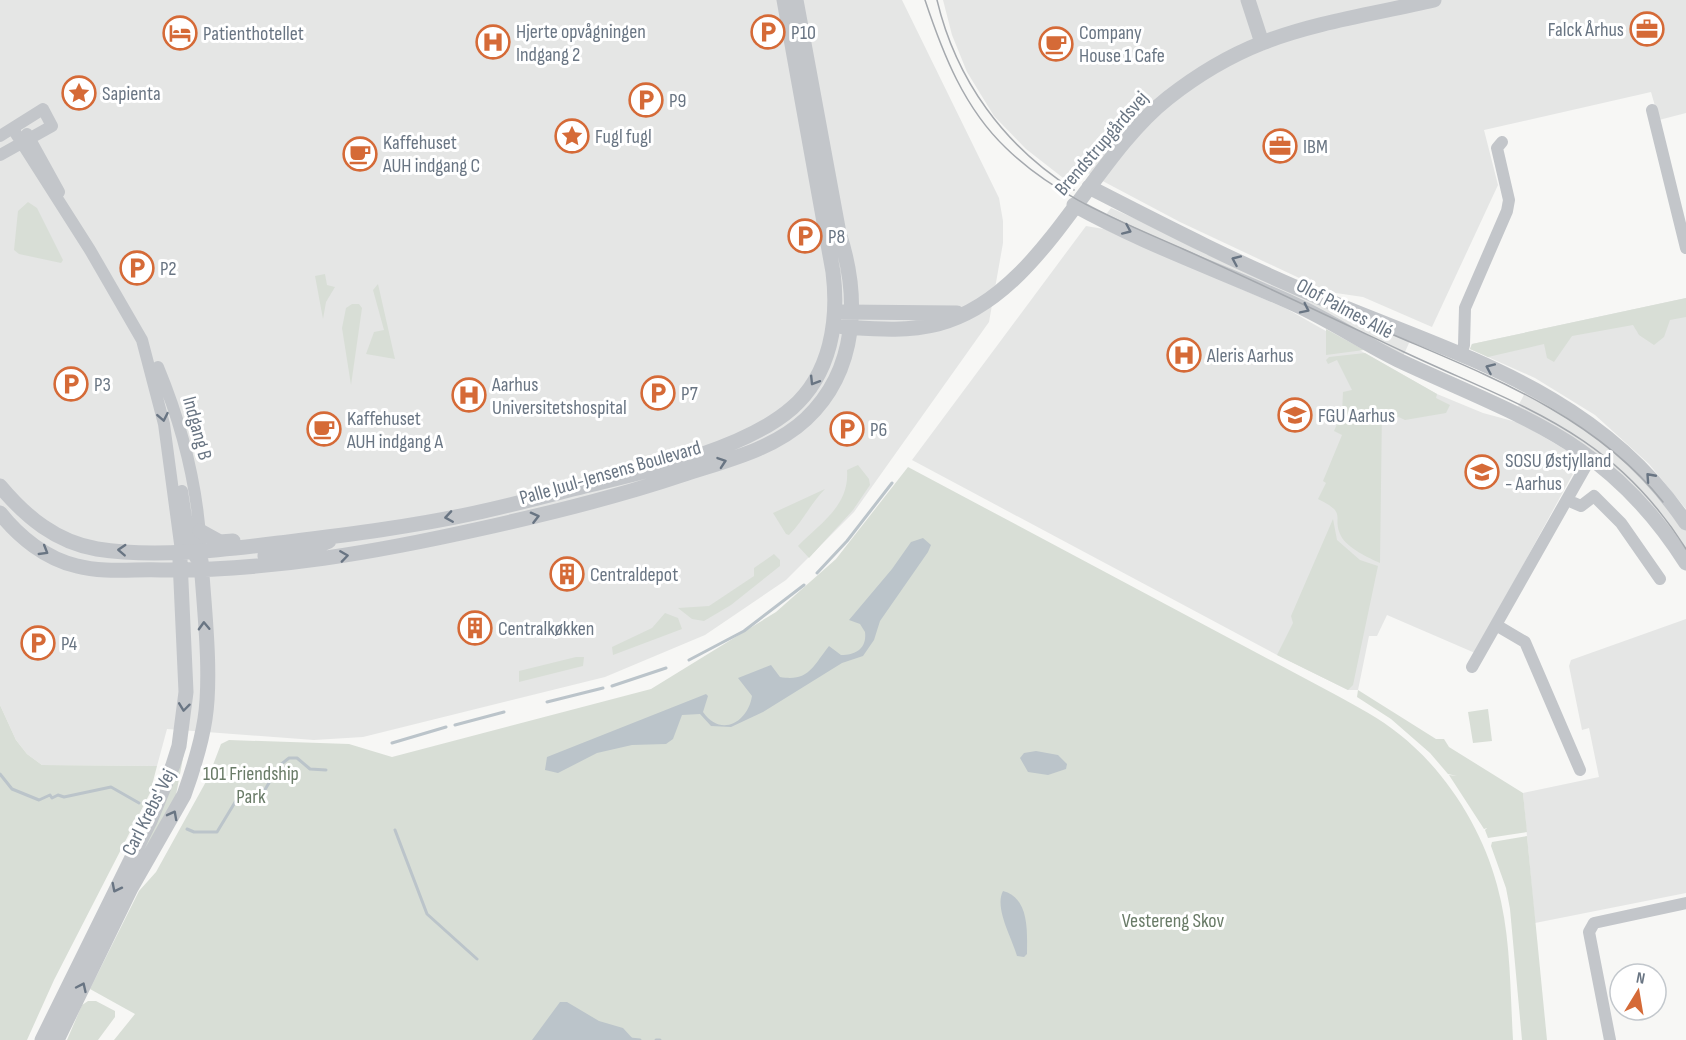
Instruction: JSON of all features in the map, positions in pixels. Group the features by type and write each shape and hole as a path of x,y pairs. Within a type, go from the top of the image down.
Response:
{"street":[{"path":"784,0 823,212 842,271 845,319"},
{"name":"Palle Juul-Jensens Boulevard","path":"0,486 34,521 72,542 124,551 291,563 432,540 598,501 735,457 785,434 821,403 842,365 845,319 846,253 839,233 796,0"},
{"path":"1248,0 1262,43"},
{"name":"Brendstrupgårdsvej","path":"845,319 888,330 936,324 963,313 995,295 1024,271 1141,123 1168,99 1233,56 1262,43 1434,0"},
{"path":"0,136 43,109 52,126 0,155"},
{"path":"1652,110 1686,248"},
{"path":"17,127 142,340 157,389 170,464 179,474 195,557 310,549 347,534"},
{"path":"1461,355 1464,345 1465,308 1507,211 1509,200 1497,148 1502,142"},
{"name":"Olof Palmes Allé","path":"1089,187 1197,242 1328,301 1400,327 1538,391 1594,426 1645,471 1684,515"},
{"path":"1672,193 1686,189"},
{"name":"Olof Palmes Allé","path":"1074,205 1311,312 1398,360 1526,417 1591,457 1644,506 1686,563"},
{"name":"Brendstrupgårdsvej","path":"845,319 963,313"},
{"name":"Palle Juul-Jensens Boulevard","path":"0,513 13,529 33,545 75,566 103,570 180,570 195,557 474,513 651,469 741,438 783,415 806,393 845,319"},
{"name":"Indgang B","path":"142,340 154,359 179,422 200,531 195,557"},
{"path":"1472,667 1591,457"},
{"path":"1567,500 1581,506 1594,496 1621,523 1660,579"},
{"path":"200,531 220,542 296,541"},
{"name":"Carl Krebs' Vej","path":"42,1040 150,821 173,765 179,746 186,692 180,570 195,557"},
{"name":"Carl Krebs' Vej","path":"57,1040 91,967 183,795 193,771 205,718 207,693 195,557"},
{"path":"1496,625 1525,642 1580,770"},
{"path":"1610,1040 1588,932 1590,927 1594,923 1686,903"}],"shaded area":[{"name":"Aarhus Universitetshospital","path":"0,0 902,0 999,198 1003,221 1003,243 989,322 854,512 786,580 705,635 605,677 363,737 314,740 167,729 157,766 42,765 27,754 16,740 0,705"},
{"path":"943,0 1686,0 1686,113 1659,120 1651,92 1484,130 1498,185 1432,327 1363,297 1329,292 1180,222 1080,169 1071,181 1067,181 1026,149 994,116 967,72 952,35"},
{"path":"1111,208 1325,303 1412,336 1402,359 1104,217"},
{"path":"1086,226 1104,229 1287,309 1437,394 1483,413 1520,423 1581,459 1475,653 1387,615 1377,636 1369,636 1358,690 1348,690 1277,655 912,460"},
{"path":"1686,298 1686,509 1649,464 1595,415 1535,378 1470,349 1472,344"},
{"path":"1527,389 1608,440 1686,528 1686,557 1653,512 1516,410"},
{"path":"923,538 931,545 928,552 880,621 874,640 863,656 842,663 763,712 731,727 711,726 700,714 682,715 673,739 666,744 632,745 597,753 558,773 545,770 547,757 706,694 708,696 703,712 710,720 718,724 733,724 745,713 752,696 738,678 771,665 780,677 798,677 814,666 829,646 841,655 856,652 864,642 865,632 860,624 849,620 892,569 911,542"},
{"path":"1686,619 1686,893 1535,923 1523,793 1599,777 1589,728 1582,730 1569,666 1571,660"},
{"path":"1036,751 1058,755 1067,764 1066,769 1048,775 1028,772 1020,758 1024,753"},
{"path":"1003,891 1018,901 1025,917 1027,954 1024,957 1017,956 1002,914"},
{"path":"560,1002 567,1002 599,1021 623,1028 634,1040 532,1040"}],"green space":[{"path":"28,202 37,208 63,260 61,263 19,254 14,250 18,211"},
{"path":"325,274 327,285 335,287 326,302 323,319 315,276"},
{"path":"378,284 395,359 366,354 374,332 384,330 373,290"},
{"path":"1686,298 1686,317 1670,320 1664,337 1654,345 1639,335 1633,325 1572,336 1554,362 1547,358 1544,344 1488,357 1470,349 1472,344"},
{"path":"352,304 359,304 362,308 351,385 342,328 346,308"},
{"path":"1326,329 1364,350 1326,355"},
{"path":"1365,353 1437,394 1436,398 1450,405 1446,413 1405,420 1382,409 1380,563 1348,545 1338,529 1336,512 1318,499 1326,483 1323,481 1342,435 1334,431 1342,413 1343,392 1352,390 1337,360 1328,364 1326,360 1329,357"},
{"path":"858,465 869,479 870,485 853,510 809,558 798,546 832,513 844,494 847,470"},
{"path":"908,467 1352,704 1384,723 1416,748 1446,783 1472,822 1482,842 1497,885 1505,923 1513,1040 114,1040 135,1014 90,989 139,891 156,872 208,778 221,744 229,740 349,744 392,757 651,689 776,612 836,559"},
{"path":"825,489 794,530 789,535 786,534 773,513"},
{"path":"1333,519 1337,540 1360,560 1378,566 1353,685 1348,690 1277,655 1293,623 1291,616"},
{"path":"774,554 780,560 780,566 731,605 704,621 692,619 678,608 709,606 754,576 754,568"},
{"path":"665,613 678,618 682,629 613,655 612,647 652,628"},
{"path":"584,657 583,666 519,682 519,671"},
{"path":"1358,690 1436,739 1444,739 1449,747 1523,793 1527,832 1488,838 1485,830 1487,828 1484,829 1449,775 1457,776 1448,774 1430,753 1391,719 1357,697"},
{"path":"0,705 16,740 27,754 42,765 157,766 150,793 54,980 27,1040 0,1040"},
{"path":"1488,709 1492,741 1473,743 1468,712"},
{"path":"187,737 176,795 67,1006"},
{"path":"1527,836 1547,1040 1522,1040 1510,909 1506,888 1491,846 1492,842"},
{"path":"88,1001 96,1001 115,1011 115,1017 98,1040 67,1040 82,1005"}],"waterway":[{"path":"817,573 847,541 892,483"},
{"path":"689,660 744,631 804,585"},
{"path":"612,686 666,668"},
{"path":"547,702 603,688"},
{"path":"455,725 504,712"},
{"path":"392,743 446,727"},
{"path":"187,829 194,832 217,832 237,799 245,800 250,795 260,798 279,766 289,758 297,758 310,769 326,770"},
{"path":"0,774 12,789 39,800 50,795 52,798 58,795 64,797 111,787 139,803"},
{"path":"395,830 427,914 477,959"},
{"path":"630,1039 640,1040"}],"tram line":[{"path":"925,0 947,60 978,116 1006,148 1046,181 1112,218 1487,389 1561,427 1595,449 1627,476 1657,509 1686,549"},
{"path":"937,0 945,29 957,57 970,84 986,108 1026,153 1074,190"},
{"path":"1366,323 1487,376 1564,416 1600,441 1633,469 1663,502"}],"place":[{"name":"Falck Århus","path":"1647,29"},
{"name":"P10","path":"768,32"},
{"name":"Patienthotellet","path":"180,33"},
{"name":"Hjerte opvågningen Indgang 2","path":"493,42"},
{"name":"Company House 1 Cafe","path":"1056,44"},
{"name":"Sapienta","path":"79,93"},
{"name":"P9","path":"646,100"},
{"name":"Fugl fugl","path":"572,136"},
{"name":"IBM","path":"1280,146"},
{"name":"Kaffehuset AUH indgang C","path":"360,154"},
{"name":"P8","path":"805,236"},
{"name":"P2","path":"137,268"},
{"name":"Aleris Aarhus","path":"1184,355"},
{"name":"P3","path":"71,384"},
{"name":"P7","path":"658,393"},
{"name":"Aarhus Universitetshospital","path":"469,395"},
{"name":"FGU Aarhus","path":"1295,415"},
{"name":"Kaffehuset AUH indgang A","path":"324,429"},
{"name":"P6","path":"847,429"},
{"name":"SOSU Østjylland - Aarhus","path":"1482,472"},
{"name":"Centraldepot","path":"567,574"},
{"name":"Centralkøkken","path":"475,628"},
{"name":"P4","path":"38,643"}],"park label":[{"name":"101 Friendship Park","path":"251,784"},
{"name":"Vestereng Skov","path":"1173,920"}]}
